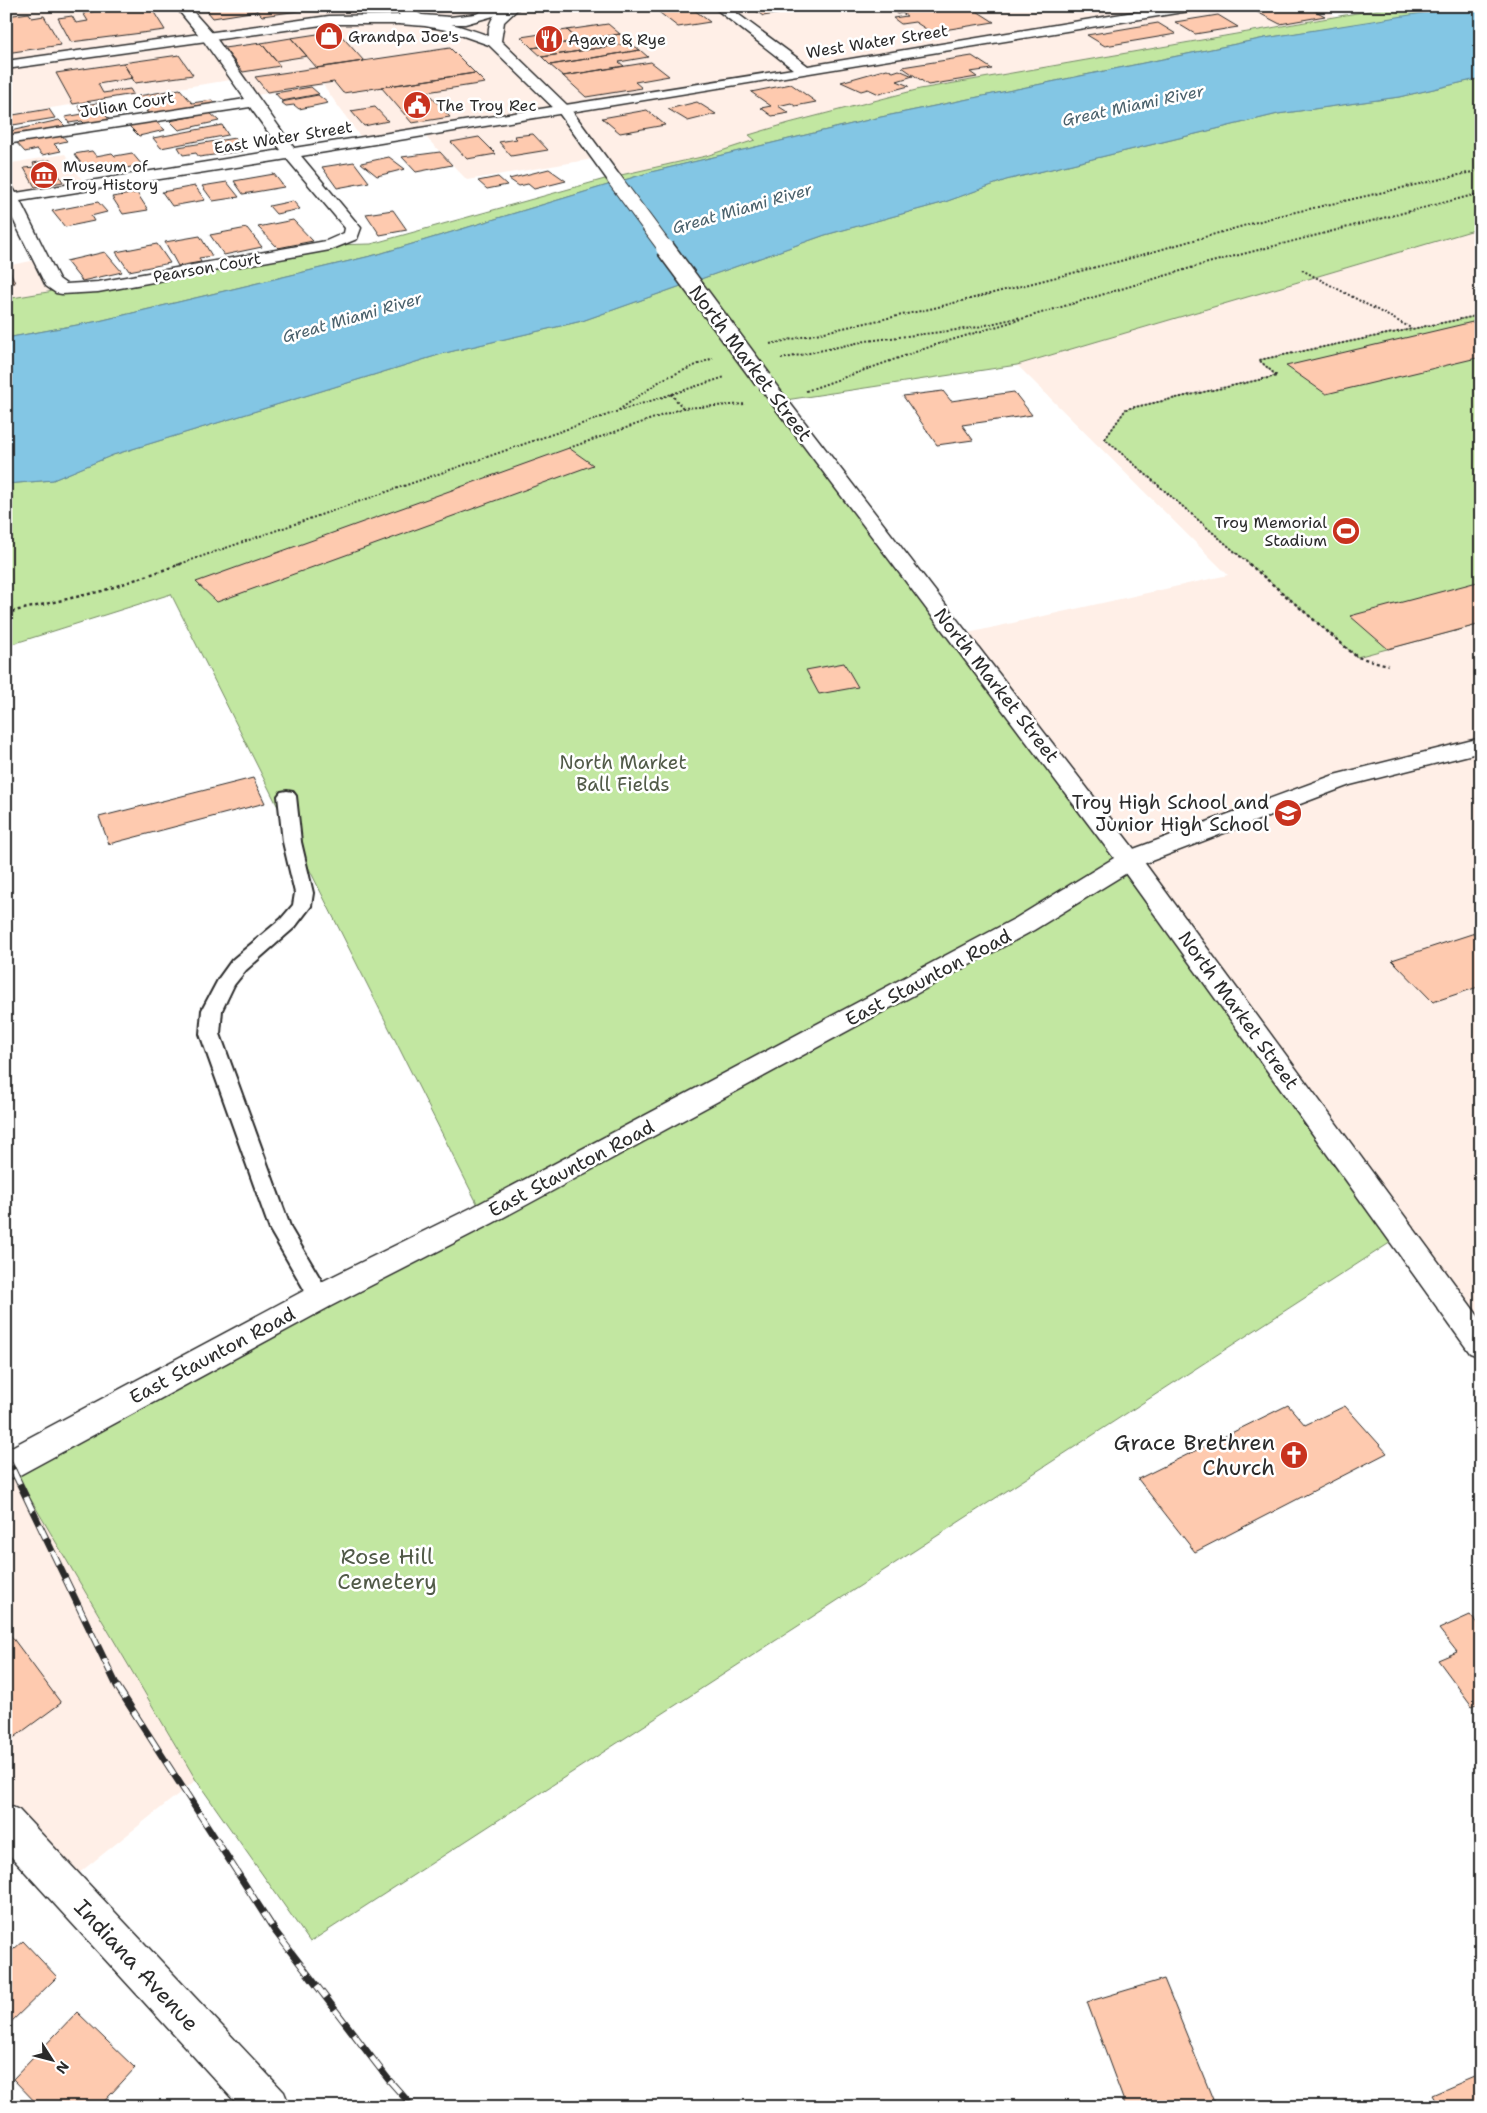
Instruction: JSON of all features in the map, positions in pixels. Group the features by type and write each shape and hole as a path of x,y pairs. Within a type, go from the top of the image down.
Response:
{"street":[{"path":"181,6 208,37 291,154"},
{"path":"330,20 371,6"},
{"path":"397,6 405,14 434,20 469,19 514,6"},
{"path":"718,6 805,71"},
{"name":"West Water Street","path":"564,110 1195,6"},
{"path":"6,66 330,20 425,22 448,27 494,42 499,11"},
{"path":"397,20 415,17"},
{"path":"434,20 448,27"},
{"name":"North Market Street","path":"494,42 564,110 763,380 1129,860 1481,1344"},
{"name":"Julian Court","path":"6,140 254,102"},
{"name":"East Water Street","path":"8,195 291,154 564,110"},
{"name":"Pearson Court","path":"8,195 52,282 62,289 98,287 330,245 351,236 353,228 291,154"},
{"name":"East Staunton Road","path":"6,1466 320,1297 483,1215 1017,929 1129,860 1342,780 1481,746"},
{"name":"Indiana Avenue","path":"6,1823 268,2107"}],"lane":[{"path":"287,796 292,842 304,892 302,906 288,923 239,964 226,983 212,1010 210,1034 281,1230 320,1297"}],"path":[{"path":"569,448 684,408 779,401 935,345 1204,264 1374,219 1481,194"},
{"path":"1302,270 1411,329"},
{"path":"775,361 794,355 866,341 973,328 1048,311"},
{"path":"1388,665 1357,657 1105,439 1126,409 1277,376 1259,360 1481,315"},
{"path":"616,412 728,376"},
{"path":"671,394 684,408"}],"shaded area":[{"path":"6,6 1318,6 1335,16 920,89 789,123 750,136 755,140 706,156 612,177 599,158 467,180 422,133 364,142 323,85 249,96 237,79 6,115"},
{"path":"65,154 86,186 6,199 6,164"},
{"name":"Troy High School and Junior High School","path":"1481,228 1481,1344 959,635 1228,575 1017,365"},
{"path":"41,259 62,289 6,299 6,266"},
{"path":"10,1464 196,1780 64,1885 6,1823 6,1466"}],"green space":[{"path":"1397,6 1476,6 1265,38 881,117 651,172 379,254 99,321 6,338 6,299 330,245 371,244 612,177 706,156 755,140 749,135 920,89"},
{"path":"1481,78 1481,228 1017,365 779,401 1402,1235 310,1942 196,1780 10,1464 483,1215 171,594 6,646 6,484 53,480 113,455 445,353 582,321 825,235 942,203 1006,180 1278,114 1399,97"},
{"name":"Troy Memorial Stadium","path":"1481,315 1481,624 1357,657 1105,439 1126,409 1276,376 1259,360"}],"water":[{"name":"Great Miami River","path":"1481,6 1481,78 1399,97 1278,114 1006,180 942,203 825,235 582,321 445,353 113,455 53,480 6,484 6,338 99,321 379,254 651,172 881,117 1265,38 1448,9"}],"building":[{"path":"134,6 150,6 165,30 71,42 58,18 72,16 76,23 88,21 83,13"},
{"path":"203,6 253,6 257,11 213,18"},
{"path":"253,6 302,6 306,10 262,16"},
{"path":"651,6 689,6 710,22 678,27"},
{"path":"749,6 820,6 821,7 763,16"},
{"path":"886,6 969,6 994,22 931,32 915,22 901,24 893,18 907,16 902,13 897,14"},
{"path":"1281,6 1306,6 1325,16 1280,24 1255,11"},
{"path":"29,13 32,18 44,16 61,45 6,53 6,16"},
{"path":"1218,15 1238,27 1195,34 1175,22"},
{"path":"1158,23 1176,34 1105,46 1087,35"},
{"path":"608,24 620,34 579,41 567,30"},
{"path":"567,30 579,41 532,48 521,37"},
{"path":"337,31 364,61 317,68 291,38"},
{"path":"620,34 630,43 542,57 532,48"},
{"path":"291,38 307,56 276,61 261,43"},
{"path":"261,43 280,66 243,72 224,48"},
{"path":"630,43 640,50 550,65 542,57"},
{"path":"450,48 475,73 343,93 334,82 267,92 255,77"},
{"path":"640,50 648,57 619,62 624,66 563,76 550,65"},
{"path":"179,55 193,75 135,83 123,63"},
{"path":"972,56 992,69 970,72 977,77 928,85 902,67"},
{"path":"651,62 669,76 635,82 642,88 586,97 563,76"},
{"path":"123,63 133,78 98,84 103,93 130,89 133,94 73,104 56,73"},
{"path":"887,69 893,72 899,70 913,76 897,81 909,86 879,94 868,89 861,91 841,82"},
{"name":"The Troy Rec","path":"475,73 485,83 427,92 450,117 412,123 381,87"},
{"path":"791,84 816,102 795,106 791,103 778,106 789,113 772,116 761,108 771,106 751,92"},
{"path":"311,87 319,94 282,101 275,93"},
{"path":"180,89 192,103 212,100 217,107 151,118 146,111 149,111 138,96"},
{"path":"318,95 328,103 299,109 294,105 286,106 281,102"},
{"path":"697,102 716,114 688,121 668,109"},
{"path":"97,103 110,121 86,125 82,121 69,123 65,117 83,114 78,106"},
{"path":"375,107 388,121 364,126 351,111"},
{"path":"49,109 55,118 13,125 7,116"},
{"path":"647,110 665,125 620,133 602,118"},
{"path":"210,113 219,121 179,130 170,121"},
{"path":"153,119 165,130 139,136 127,124"},
{"path":"59,120 67,128 14,140 6,132"},
{"path":"222,125 228,135 161,148 153,138"},
{"path":"59,132 67,141 54,144 61,151 42,155 37,149 25,152 15,141"},
{"path":"533,134 548,150 511,156 499,142 517,139 514,136"},
{"path":"479,137 496,154 467,159 451,142"},
{"path":"235,138 243,151 199,157 196,153 183,155 178,147"},
{"path":"92,151 96,156 112,153 115,156 132,153 142,165 110,171 107,167 87,171 74,154"},
{"path":"440,152 452,165 416,172 402,157"},
{"path":"389,157 405,169 377,176 361,163"},
{"name":"Museum of Troy History","path":"50,160 63,182 35,187 24,168 35,167 33,163"},
{"path":"354,162 369,182 337,188 322,167"},
{"path":"549,169 566,181 534,189 528,184 519,186 509,179"},
{"path":"274,174 284,187 243,194 234,181"},
{"path":"498,177 507,185 487,189 478,181"},
{"path":"227,182 239,197 213,201 202,186"},
{"path":"195,186 205,200 172,206 162,192"},
{"path":"137,193 148,210 123,214 112,197"},
{"path":"293,201 300,209 276,214 269,206"},
{"path":"98,202 107,212 91,216 94,221 65,227 52,211"},
{"path":"393,210 407,230 380,235 366,214"},
{"path":"293,220 313,241 278,248 258,227"},
{"path":"247,228 262,247 224,255 210,235"},
{"path":"200,236 212,256 199,258 201,262 178,266 165,242"},
{"path":"157,244 170,263 129,271 116,252"},
{"path":"105,252 122,272 82,281 66,261"},
{"path":"9,269 15,283 6,284 6,270"},
{"path":"1481,320 1481,357 1326,394 1286,366"},
{"path":"943,391 951,401 1014,392 1032,415 962,425 973,440 937,445 903,396"},
{"path":"569,448 593,465 217,602 196,582"},
{"path":"1481,581 1481,624 1388,649 1350,616"},
{"path":"844,663 858,687 819,694 806,670"},
{"path":"253,778 265,803 109,844 99,817"},
{"path":"1481,931 1481,986 1433,1002 1392,960"},
{"path":"1288,1405 1305,1425 1345,1406 1387,1453 1195,1552 1138,1479"},
{"path":"1470,1615 1481,1628 1481,1702 1472,1706 1438,1660 1457,1652 1439,1629"},
{"path":"6,1629 61,1703 8,1742 6,1739"},
{"path":"23,1941 57,1977 6,2027 6,1956"},
{"path":"1164,1979 1216,2107 1126,2107 1087,2002"},
{"path":"77,2012 135,2068 99,2107 40,2107 13,2079"},
{"path":"1481,2074 1481,2107 1439,2107 1432,2095"}],"railway":[{"path":"6,1455 14,1471"},
{"path":"13,1470 117,1686 275,1931 388,2079 413,2107"}],"place":[{"name":"Grandpa Joe's","path":"329,36"},
{"name":"Agave & Rye","path":"549,39"},
{"name":"The Troy Rec","path":"417,105"},
{"name":"Museum of Troy History","path":"44,175"},
{"name":"Troy Memorial Stadium","path":"1346,531"},
{"name":"Troy High School and Junior High School","path":"1288,813"},
{"name":"Grace Brethren Church","path":"1294,1455"}],"park label":[{"name":"North Market Ball Fields","path":"623,773"},
{"name":"Rose Hill Cemetery","path":"387,1568"}]}
